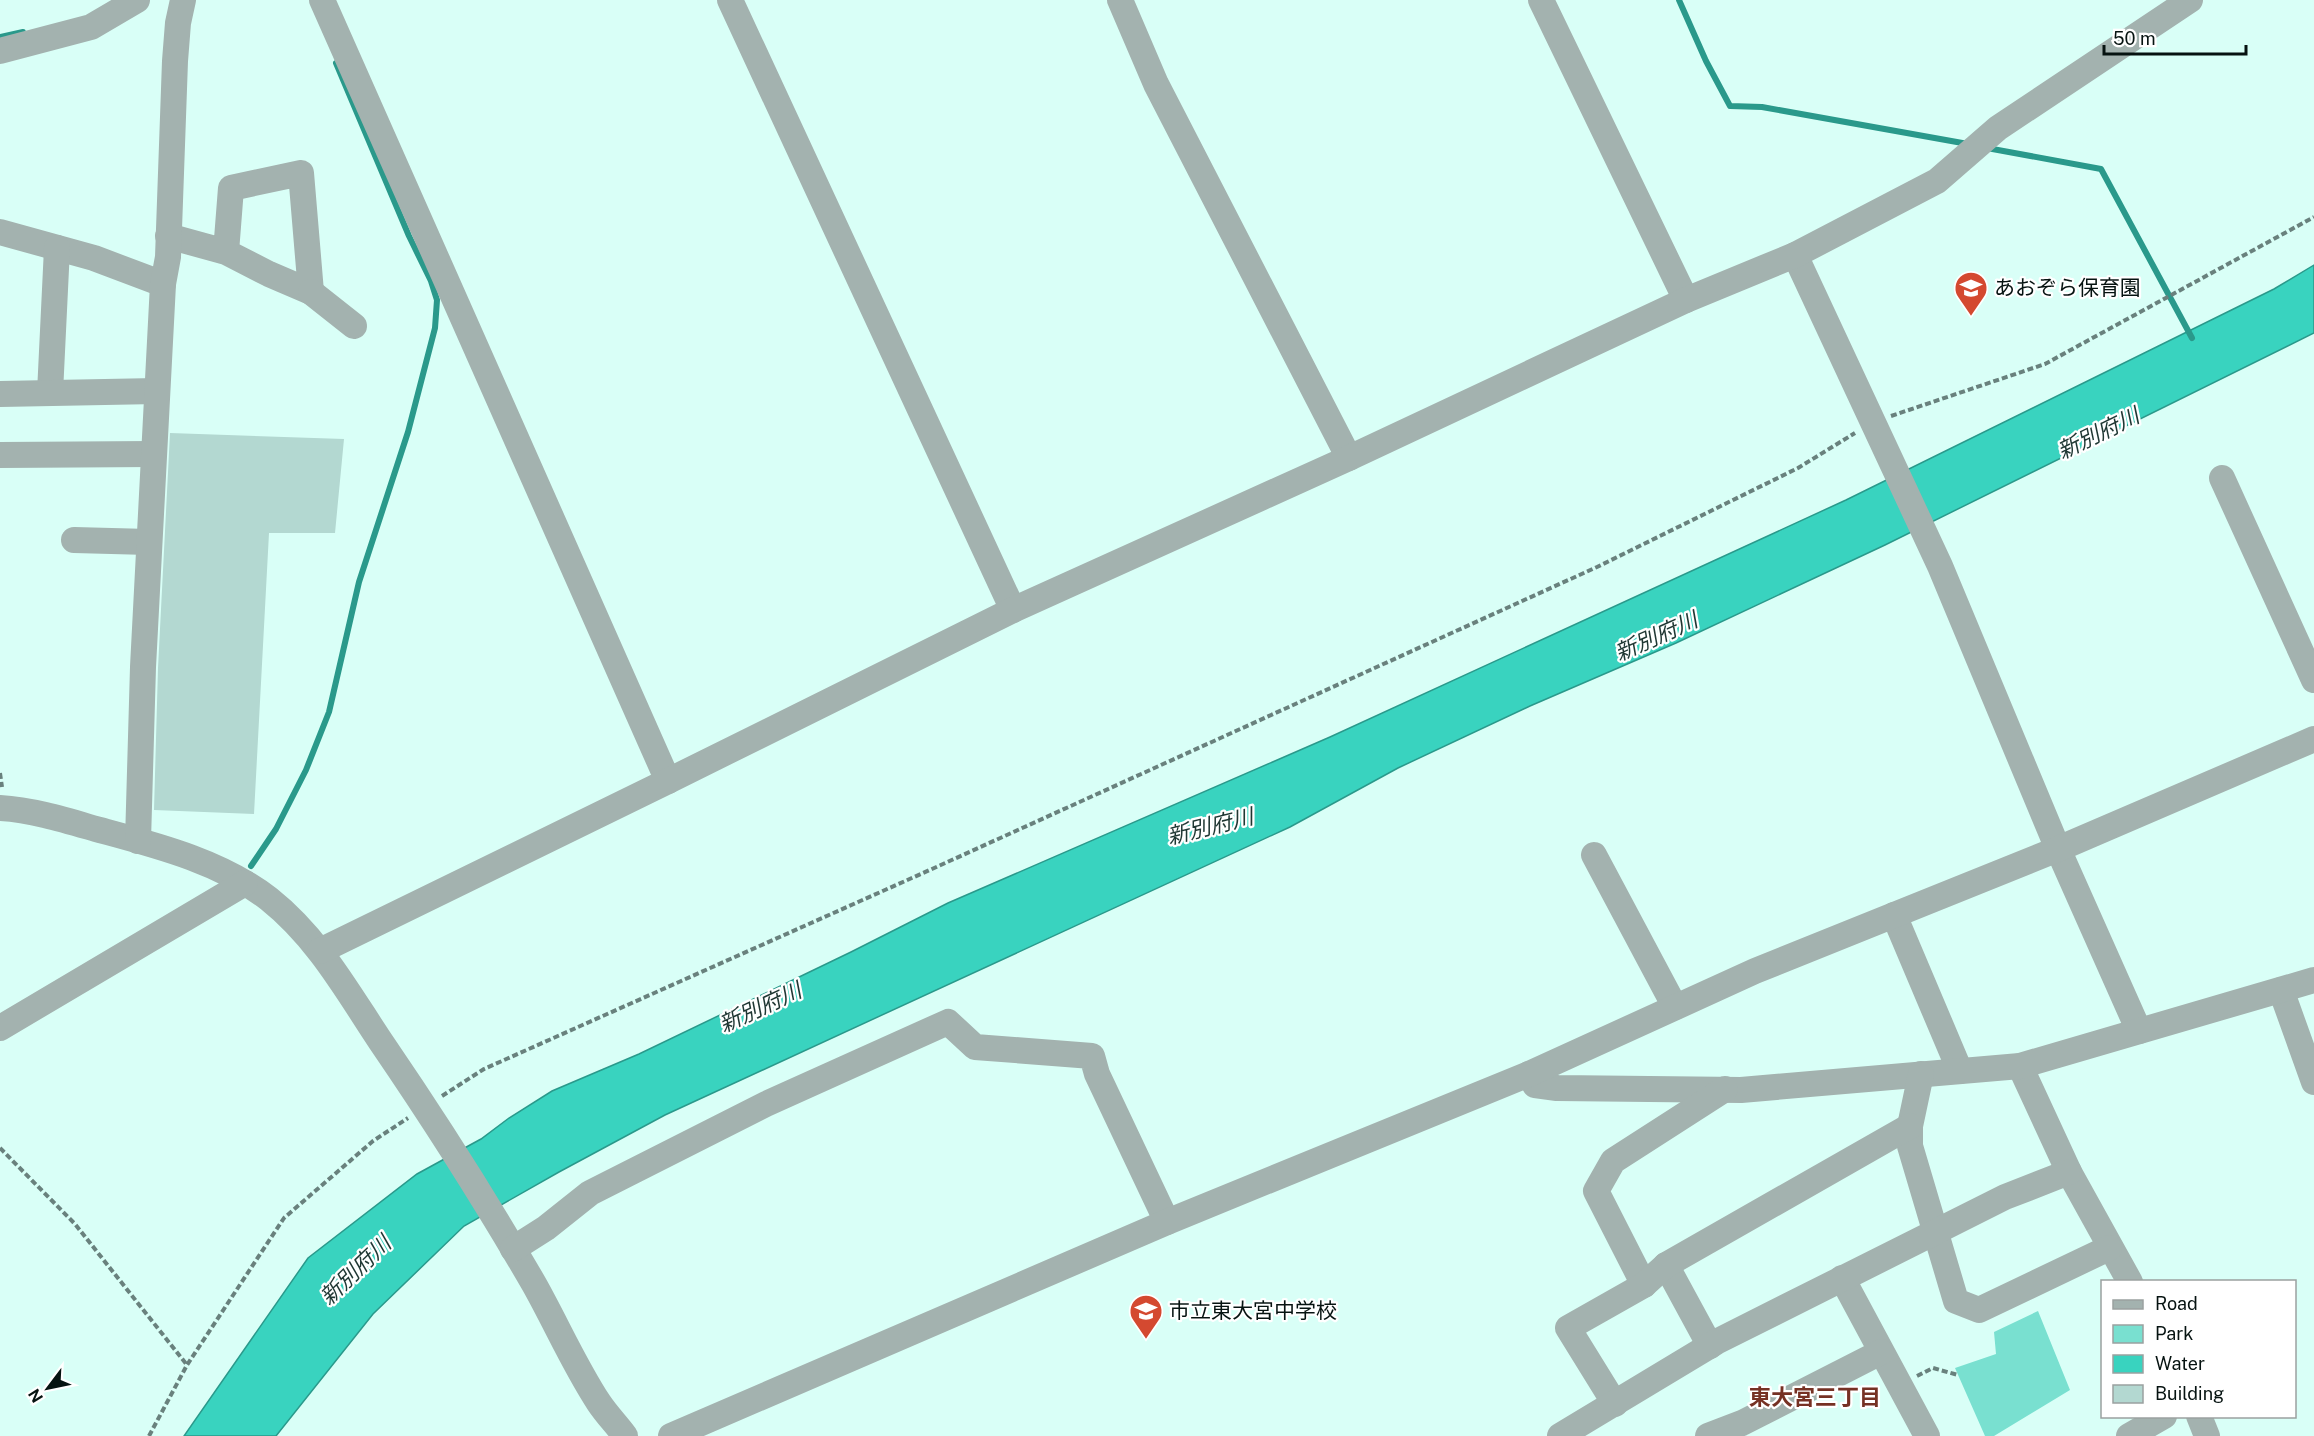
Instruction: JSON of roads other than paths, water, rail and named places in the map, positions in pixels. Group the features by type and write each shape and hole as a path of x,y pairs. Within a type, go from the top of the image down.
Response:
{"street":[{"path":"0,50 91,27 137,0"},
{"path":"138,841 153,454 163,284 168,257 175,61 178,23 183,0"},
{"path":"322,0 668,781"},
{"path":"729,0 1013,610"},
{"path":"1120,0 1156,84 1350,459"},
{"path":"1542,0 1686,300"},
{"path":"320,951 1013,610 1350,459 1686,300 1794,255 1937,181 1998,128 2190,0"},
{"path":"226,252 231,188 301,173 311,292"},
{"path":"0,232 94,258 163,284"},
{"path":"168,236 226,252 268,274 311,292 354,326"},
{"path":"50,393 57,248"},
{"path":"1794,255 1940,566 2058,849 2139,1031"},
{"path":"0,394 157,391"},
{"path":"0,455 153,454"},
{"path":"2222,478 2314,680"},
{"path":"74,540 149,542"},
{"path":"671,1436 1167,1222 1529,1074 1755,971 2058,849 2314,739"},
{"path":"0,808 48,815 203,863 245,883 269,900 320,951 425,1106 510,1245 600,1404 625,1436"},
{"path":"1594,855 1675,1007"},
{"path":"0,1028 245,883"},
{"path":"1894,915 1960,1071"},
{"path":"1529,1074 1535,1085 1557,1088 1725,1089 2020,1066 2314,980"},
{"path":"2281,990 2314,1082"},
{"path":"510,1245 546,1228 590,1193 766,1104 948,1022 975,1047 1092,1056 1097,1074 1167,1222"},
{"path":"2020,1066 2070,1172 2109,1248 2129,1280"},
{"path":"1921,1074 1910,1126 1910,1146 1956,1301 1979,1310 2109,1248"},
{"path":"1644,1285 1596,1191 1613,1161 1725,1089"},
{"path":"1616,1404 1568,1328 1644,1285 1666,1265 1910,1126"},
{"path":"1560,1436 1710,1346 2005,1197 2070,1172"},
{"path":"1666,1265 1710,1346"},
{"path":"1842,1278 1899,1385 1922,1434"},
{"path":"1708,1436 1742,1424 1881,1352"},
{"path":"2129,1436 2160,1418"},
{"path":"2200,1418 2207,1436"}],"water":[{"name":"新別府川","path":"2314,265 2314,333 1885,545 1676,643 1530,706 1398,768 1290,827 665,1115 464,1226 373,1314 276,1436 184,1436 308,1258 417,1174 481,1139 552,1091 639,1054 948,903 1330,737 1846,500 2274,289"}],"waterway":[{"path":"1679,0 1706,61 1730,106 1762,107 1968,144"},
{"path":"0,37 23,32"},
{"path":"251,866 276,829 306,770 329,712 359,582 408,432 435,328 437,300 431,281 409,236 336,63"},
{"path":"1987,148 2101,169 2192,338"}],"place":[{"name":"あおぞら保育園","path":"1971,317"},
{"name":"市立東大宮中学校","path":"1146,1340"}],"district":[{"name":"東大宮三丁目","path":"1815,1397"}]}
